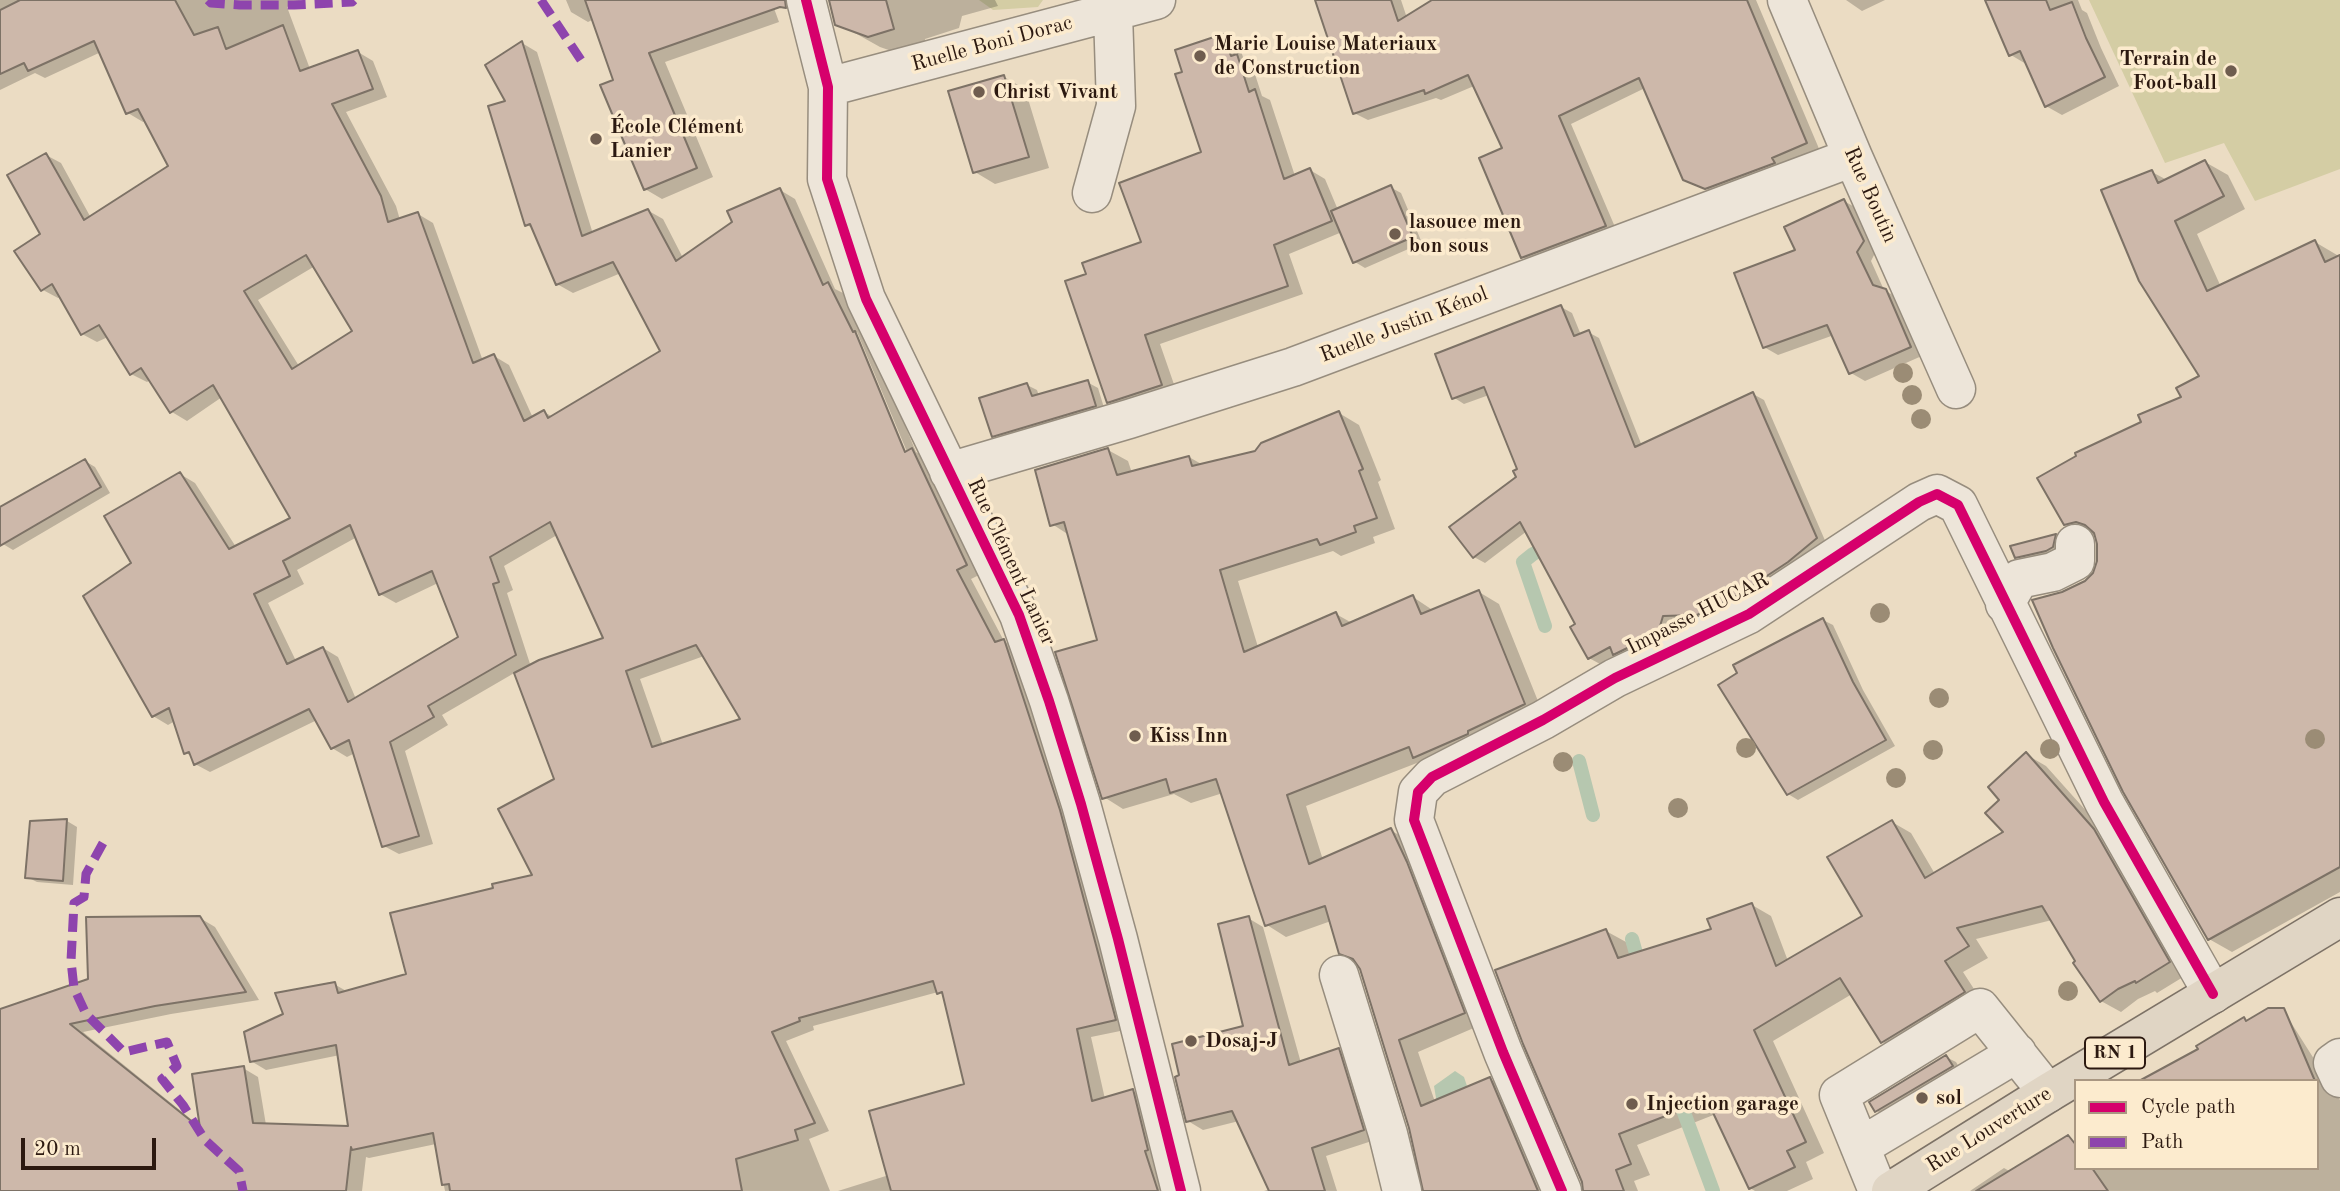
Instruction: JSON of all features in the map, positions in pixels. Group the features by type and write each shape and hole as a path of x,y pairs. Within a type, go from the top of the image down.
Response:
{"main road":[{"name":"Rue Louverture","path":"1891,1191 2340,917"}],"street":[{"name":"Rue Clément Lanier","path":"806,0 828,87 827,179 866,299 1019,615 1081,804 1181,1191"},
{"name":"Ruelle Boni Dorac","path":"828,87 1156,0"},
{"name":"Rue Boutin","path":"1787,0 1956,389"},
{"path":"1092,193 1116,106 1113,13"},
{"name":"Ruelle Justin Kénol","path":"949,472 1293,367 1853,157"},
{"name":"Impasse HUCAR","path":"1562,1191 1503,1052 1414,820 1418,792 1432,777 1543,720 1615,678 1749,614 1919,502 1937,494 1958,505 2104,802 2213,994"},
{"path":"2005,604 2019,579 2053,572 2075,561 2075,544"},
{"path":"1339,975 1388,1134 1402,1191"},
{"path":"1878,1191 1839,1095 1980,1008 2048,1093"},
{"path":"1860,1147 2017,1053"},
{"path":"2340,1059 2333,1063 2340,1077"}],"shaded area":[{"path":"979,0 1043,0 1038,7 993,10"},
{"name":"Terrain de Foot-ball","path":"2089,0 2340,0 2340,169 2255,201 2224,143 2165,163"},
{"path":"1455,1071 1464,1077 1487,1147 1437,1104 1434,1086"}],"building":[{"path":"20,0 175,0 194,35 218,27 226,49 283,25 300,71 358,50 373,89 332,104 381,196 388,222 418,212 473,363 494,354 524,421 544,410 548,418 660,351 613,262 556,285 530,224 525,226 488,106 505,101 485,65 522,41 582,236 648,209 676,261 732,222 727,211 780,188 823,285 828,282 853,332 855,331 905,452 912,448 967,565 957,570 995,642 1004,639 1060,810 1116,1020 1077,1029 1092,1101 1133,1089 1148,1150 1145,1151 1158,1191 891,1191 869,1111 964,1084 942,992 937,994 933,981 799,1018 800,1021 772,1032 815,1123 795,1130 798,1140 736,1159 742,1191 450,1191 449,1184 442,1185 433,1133 352,1150 351,1147 346,1191 0,1191 0,1009 88,979 86,917 200,916 246,992 155,1006 70,1024 200,1128 192,1074 244,1066 253,1123 348,1126 336,1045 250,1062 244,1032 283,1014 275,993 335,982 338,993 406,974 390,913 493,888 492,884 532,875 498,809 554,779 514,673 539,660 603,638 550,522 490,557 499,582 493,584 516,655 428,706 434,717 390,742 419,836 382,847 349,740 331,749 309,709 194,765 189,752 184,754 169,708 152,717 83,596 131,563 104,516 180,472 229,549 290,518 213,385 170,413 141,368 130,375 99,325 81,335 52,284 41,291 14,251 40,234 7,175 46,153 84,220 168,166 138,109 126,114 94,41 28,71 24,63 0,74 0,10","holes":["306,255 352,331 292,369 244,291","350,525 379,595 432,571 458,637 348,702 323,647 287,664 254,594 290,576 283,561","696,645 740,719 652,747 626,671"]},
{"path":"585,0 785,0 786,8 780,7 649,53 697,168 644,190 600,85 613,80"},
{"path":"829,0 886,0 894,29 868,37 835,25"},
{"path":"1315,0 1391,0 1398,21 1432,0 1747,0 1807,143 1772,158 1775,163 1705,189 1683,180 1639,78 1559,116 1606,226 1521,258 1479,158 1502,148 1468,75 1425,94 1424,90 1353,114"},
{"path":"1985,0 2046,0 2050,10 2072,2 2105,77 2045,107 2020,51 2009,56"},
{"path":"1223,34 1231,56 1237,54 1249,92 1255,89 1284,179 1310,168 1332,221 1274,245 1288,286 1145,335 1162,385 1107,403 1065,281 1086,274 1082,263 1141,242 1119,183 1201,152 1175,74 1182,72 1175,50"},
{"path":"1004,75 1029,157 973,173 948,91"},
{"path":"2205,160 2224,196 2175,221 2207,291 2315,240 2325,262 2340,255 2340,867 2208,940 2123,792 2032,600 2062,592 2085,581 2093,573 2097,561 2094,533 2085,525 2076,522 2064,525 2037,478 2076,456 2075,453 2141,422 2138,415 2181,397 2176,388 2199,376 2139,281 2101,190 2152,170 2158,183"},
{"path":"1391,185 1413,237 1353,263 1331,211"},
{"path":"1844,199 1864,241 1857,252 1873,285 1886,289 1911,347 1849,374 1827,325 1763,348 1734,273 1795,250 1784,227"},
{"path":"1561,305 1574,336 1589,330 1635,447 1753,392 1817,538 1788,562 1738,595 1697,615 1663,616 1658,633 1613,655 1610,647 1588,659 1570,627 1575,624 1520,522 1473,558 1449,527 1516,477 1513,471 1517,469 1484,387 1452,399 1435,354"},
{"path":"1088,380 1096,406 992,437 979,398 1027,383 1032,396"},
{"path":"1339,411 1363,469 1359,471 1377,518 1354,526 1356,532 1320,545 1317,539 1220,570 1244,652 1336,612 1342,626 1413,595 1421,614 1479,590 1525,704 1468,731 1468,734 1413,758 1409,747 1287,795 1309,864 1391,828 1407,862 1465,1013 1399,1040 1421,1106 1490,1077 1538,1191 1423,1191 1409,1128 1360,969 1353,959 1339,954 1325,906 1265,926 1216,779 1170,793 1166,779 1102,799 1055,652 1097,640 1064,522 1050,526 1035,470 1108,448 1117,475 1189,456 1192,466 1255,451 1261,443"},
{"path":"85,459 101,487 0,546 0,507"},
{"path":"2056,534 2053,547 2046,551 2015,558 2010,546"},
{"path":"1823,618 1853,682 1886,740 1787,795 1718,685 1737,673 1733,665"},
{"path":"2026,752 2094,829 2170,962 2136,983 2135,981 2118,989 2100,1002 2073,963 2075,961 2042,906 1957,928 1969,946 1945,961 1965,992 1881,1043 1840,978 1754,1030 1806,1142 1787,1151 1795,1167 1749,1189 1707,1100 1619,1134 1631,1164 1616,1170 1624,1191 1583,1191 1582,1182 1523,1044 1495,970 1606,929 1618,958 1711,929 1707,919 1752,903 1776,966 1862,916 1827,857 1892,820 1925,878 2003,832 1985,813 1999,800 1988,787"},
{"path":"67,819 63,881 25,878 30,821"},
{"path":"1249,916 1289,1065 1339,1048 1364,1130 1312,1148 1325,1191 1269,1191 1232,1111 1186,1122 1175,1077 1179,1075 1172,1044 1243,1026 1218,924"},
{"path":"2268,1008 2284,1008 2314,1079 2143,1079 2198,1049 2196,1046 2244,1017 2246,1021"},
{"path":"1946,1055 1953,1066 1875,1112 1869,1102"},
{"path":"2068,1135 2074,1142 2074,1170 2093,1170 2108,1191 1976,1191"}],"waterway":[{"path":"1545,626 1523,562 1552,545"},
{"path":"1579,761 1593,815"},
{"path":"1632,939 1641,971"},
{"path":"1676,1091 1713,1191"}],"marked path":[{"path":"208,0 211,3 240,5 294,5 354,0"},
{"path":"541,0 583,63"},
{"path":"103,843 86,874 84,897 74,903 71,961 74,988 86,1014 124,1052 167,1042 177,1066 162,1079 183,1105 205,1140 239,1171 243,1191"}],"cycle path":[{"path":"806,0 828,87 827,179 866,299 1019,615 1081,804 1181,1191"},
{"path":"1562,1191 1503,1052 1414,820 1418,792 1432,777 1543,720 1615,678 1749,614 1919,502 1937,494 1958,505 2104,802 2213,994"}],"place":[{"name":"Marie Louise Materiaux de Construction","path":"1200,56"},
{"name":"Terrain de Foot-ball","path":"2231,71"},
{"name":"Christ Vivant","path":"979,92"},
{"name":"École Clément Lanier","path":"596,139"},
{"name":"lasouce men bon sous","path":"1395,234"},
{"name":"Kiss Inn","path":"1135,736"},
{"name":"Dosaj-J","path":"1191,1041"},
{"name":"sol","path":"1922,1098"},
{"name":"Injection garage","path":"1632,1104"}]}
